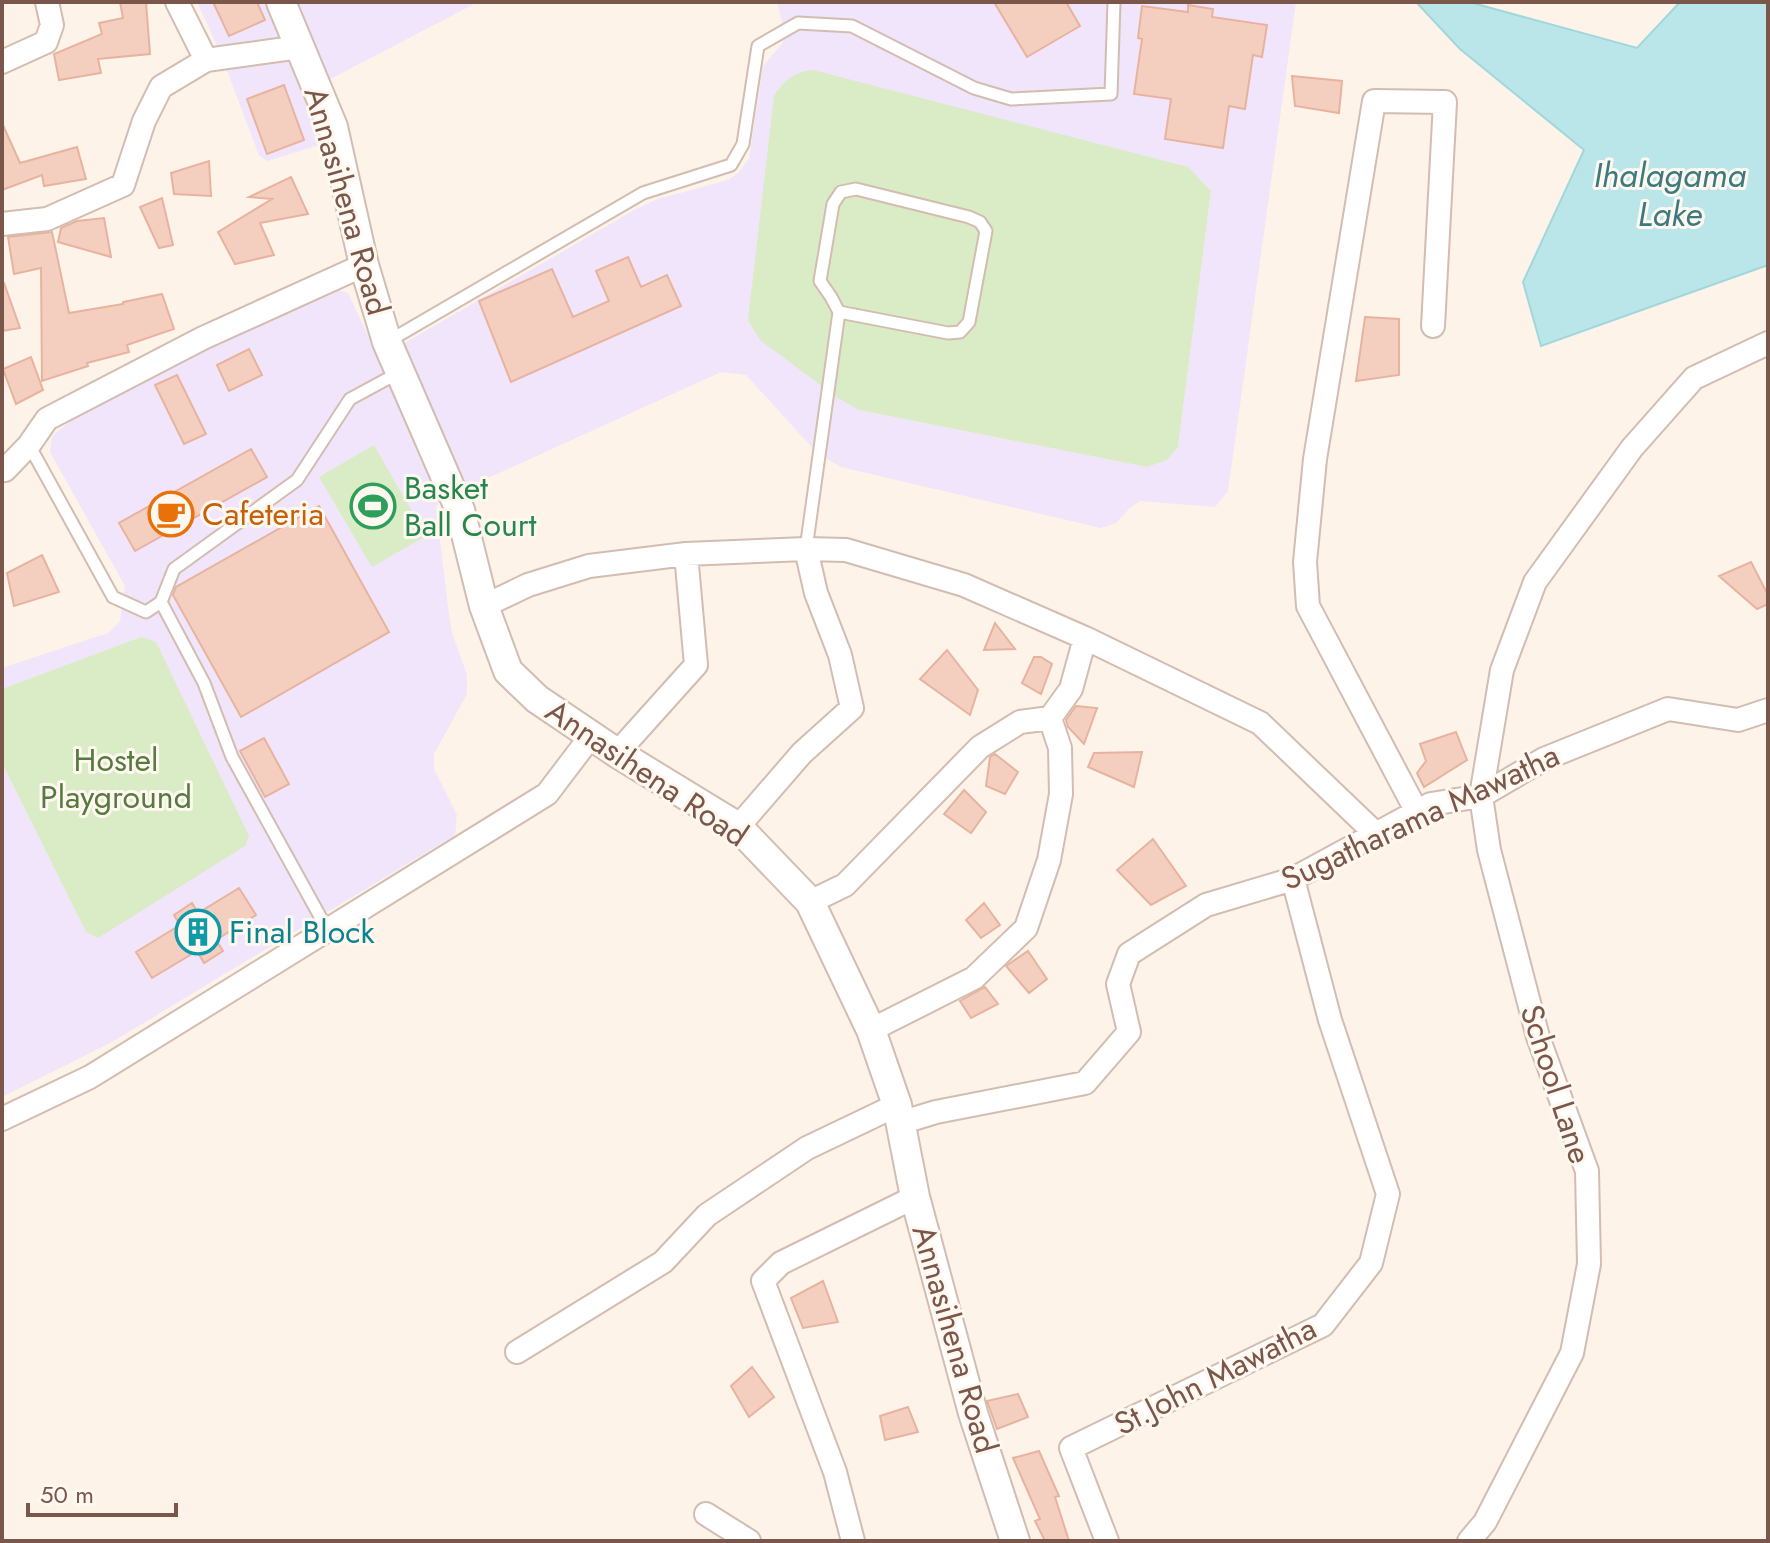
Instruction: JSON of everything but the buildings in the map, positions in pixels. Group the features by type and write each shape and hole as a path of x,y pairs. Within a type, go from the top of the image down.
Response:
{"street":[{"path":"2,62 46,42 52,25 47,2"},
{"path":"177,2 206,60"},
{"name":"Annasihena Road","path":"281,2 333,127 364,265 387,342 460,510 484,606 508,671 537,699 591,736 738,827 810,902 871,1030 898,1114 915,1197 973,1413 1015,1541"},
{"path":"2,224 47,219 123,185 144,121 161,87 206,60 300,47"},
{"path":"1417,812 1308,606 1305,562 1315,459 1374,101 1445,102 1433,326"},
{"path":"2,470 29,445 47,419 203,338 364,265"},
{"name":"School Lane","path":"1469,1541 1485,1522 1572,1353 1589,1264 1587,1171 1538,1037 1489,850 1481,796 1502,670 1535,582 1632,448 1694,378 1768,343"},
{"path":"738,827 802,753 852,708 840,655 816,593 806,549"},
{"path":"484,606 528,585 589,566 686,554 846,550 964,585 1085,638 1260,723 1376,834"},
{"path":"617,753 696,665 686,554"},
{"path":"810,902 845,885 980,747 1020,722 1050,718 1071,689 1085,638"},
{"name":"Sugatharama Mawatha","path":"898,1114 936,1112 1085,1083 1129,1032 1118,984 1129,954 1206,905 1293,879 1431,804 1481,796 1544,759 1668,709 1738,720 1768,710"},
{"path":"871,1030 974,978 1026,928 1049,860 1061,794 1060,748 1050,718"},
{"path":"2,1119 90,1077 547,794 591,736"},
{"name":"St.John Mawatha","path":"1107,1541 1071,1448 1323,1325 1371,1263 1388,1194 1330,1020 1293,879"},
{"path":"517,1352 663,1262 707,1215 807,1148 898,1114"},
{"path":"853,1541 835,1472 763,1281 781,1263 915,1197"},
{"path":"706,1514 749,1541"}],"lane":[{"path":"387,342 643,193 731,165 743,144 758,46 798,23 852,26 974,88 1011,99 1111,94 1114,2"},
{"path":"806,549 839,312 820,281 833,204 841,192 856,189 969,217 980,222 986,231 969,322 960,332 948,333 839,312"},
{"path":"29,445 113,597 146,612 161,602 174,569 297,480 350,399 401,372"},
{"path":"161,602 204,683 232,757 327,929"}],"shaded area":[{"path":"197,2 478,2 313,88 308,94 321,135 319,145 267,161 259,155 220,52"},
{"path":"777,2 1296,2 1228,491 1215,507 1140,501 1116,523 1101,528 841,467 817,453 746,375 721,372 442,499 436,507 449,615 467,675 467,694 434,754 434,769 457,815 455,835 112,1042 2,1097 2,763 86,932 98,938 141,637 2,689 2,668 108,633 120,621 125,586 50,452 52,436 96,403 336,289 348,293 376,353 384,355 636,209 658,199 728,180 749,159 763,66 782,44 785,34","holes":["1211,191 1178,447 1166,460 1147,467 859,410"]}],"green space":[{"path":"813,70 1188,167 1211,191 1178,447 1167,460 1147,467 859,410 760,340 748,320 774,96 790,78"},
{"name":"Basket Ball Court","path":"374,445 426,536 372,567 319,477"},
{"name":"Hostel Playground","path":"141,637 156,642 249,836 245,846 98,938 86,932 2,763 2,689"}],"water":[{"name":"Ihalagama Lake","path":"1416,2 1469,2 1637,48 1680,2 1768,2 1768,265 1541,346 1523,282 1584,150 1460,49"}],"place":[{"name":"Basket Ball Court","path":"373,506"},
{"name":"Cafeteria","path":"171,514"},
{"name":"Final Block","path":"198,932"}]}
